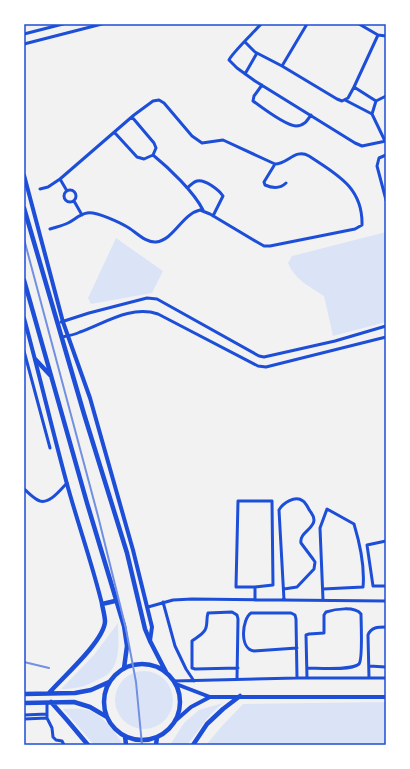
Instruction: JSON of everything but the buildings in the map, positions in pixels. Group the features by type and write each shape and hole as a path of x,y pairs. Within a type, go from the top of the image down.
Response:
{"main road":[{"path":"24,208 57,323 127,553 141,613 150,641 166,672 175,682 180,694 179,712 175,721 167,730 156,737 141,739 125,736 114,728 107,717 104,708 104,699 109,682 116,674 124,668 134,664 156,666 166,672"},
{"path":"24,280 115,601 124,626 127,646 124,668"},
{"path":"36,360 51,376"},
{"path":"50,693 95,643 102,632 105,621 102,604 115,601"},
{"path":"24,694 75,693 91,690 109,682"},
{"path":"193,745 207,724 240,696"},
{"path":"49,702 67,720 88,745"},
{"path":"24,703 74,702 90,707 107,717"},
{"path":"125,736 126,745"},
{"path":"156,737 156,745"}],"street":[{"path":"24,34 63,24"},
{"path":"24,44 102,24"},
{"path":"245,42 257,53 337,99 345,100 372,114 386,141 362,146 262,85 229,60 231,55 261,24"},
{"path":"282,66 307,24"},
{"path":"359,24 378,35 386,36"},
{"path":"345,100 348,98 354,87 378,35"},
{"path":"246,74 257,53"},
{"path":"262,85 254,96 253,101 263,109 292,126 298,126 305,123 311,115"},
{"path":"354,87 376,101"},
{"path":"372,114 376,101 386,96"},
{"path":"40,189 48,187 60,179 132,117 153,101 160,100 198,141 202,143 223,140 275,164 279,164 297,154 302,153 309,156 342,178 348,184 356,197 362,219 362,225 355,229 264,246 203,210 198,201 187,188 173,173 152,155"},
{"path":"115,133 137,157 144,159 152,155 156,148 154,143 132,117"},
{"path":"386,155 379,158 377,166 386,200"},
{"path":"275,164 264,182 265,185 277,188 286,183"},
{"path":"24,175 63,322 90,398 133,550 152,627 150,641"},
{"path":"60,179 67,191"},
{"path":"187,188 195,182 203,181 221,193 223,196 213,216"},
{"path":"67,191 71,190 74,192 76,198 74,201 82,214"},
{"path":"67,191 65,194 65,200 70,202 74,201"},
{"path":"50,229 68,223 87,212 95,212 128,227 150,242 154,242 165,239 194,211 203,210"},
{"path":"57,323 147,298 157,299 259,356 267,357 335,341 386,326"},
{"path":"62,337 79,333 126,314 148,311 158,314 258,366 266,367 386,337"},
{"path":"24,318 67,483 102,604"},
{"path":"24,351 50,448"},
{"path":"24,489 36,499 44,501 50,499 67,483"},
{"path":"284,589 296,587 312,572 315,565 313,559 300,543 303,535 314,522 314,519 307,506 302,500 299,499 286,502 279,510 284,600"},
{"path":"238,501 272,501 273,585 255,587 236,587 238,501"},
{"path":"323,589 363,587 364,578 360,545 354,524 327,510 320,528 323,600"},
{"path":"386,541 367,545 373,586 386,586"},
{"path":"255,587 255,600"},
{"path":"148,607 163,602 192,599 386,601"},
{"path":"163,602 175,646 186,669 194,680"},
{"path":"307,668 351,668 360,662 361,614 359,611 332,610 326,612 324,615 324,633 309,634 306,636 307,678"},
{"path":"237,679 238,668 237,615 232,612 208,613 206,617 206,629 192,641 192,668 238,668"},
{"path":"297,648 249,650 245,646 244,642 244,623 246,618 251,613 291,613 295,615 297,648 297,678"},
{"path":"369,678 369,632 374,628 386,627"},
{"path":"369,666 386,667"},
{"path":"175,682 237,679 386,678"},
{"path":"175,682 210,697 386,697"},
{"path":"175,721 191,707 210,697"},
{"path":"49,702 47,718 52,728 53,737 56,740 62,741 64,745"},
{"path":"24,715 47,714"},
{"path":"24,719 47,718"}],"shaded area":[{"path":"386,232 386,322 333,336 324,296 308,286 294,274 288,263 292,256"},
{"path":"116,238 163,271 152,293 91,304 88,298"},
{"path":"118,623 116,662 110,672 104,677 84,686 61,689 94,655"},
{"path":"144,671 155,673 168,684 171,689 173,700 171,711 160,724 155,727 144,729 133,727 120,716 117,711 115,700 117,689 128,676 133,673"},
{"path":"386,702 386,745 206,745 243,704"},
{"path":"223,703 211,714 187,745 170,745 184,723 199,710"},
{"path":"63,709 85,709 100,716 118,736 123,745 94,745"}],"railway":[{"path":"24,239 98,516 126,629 136,682 142,745"},
{"path":"24,662 49,668"}]}
